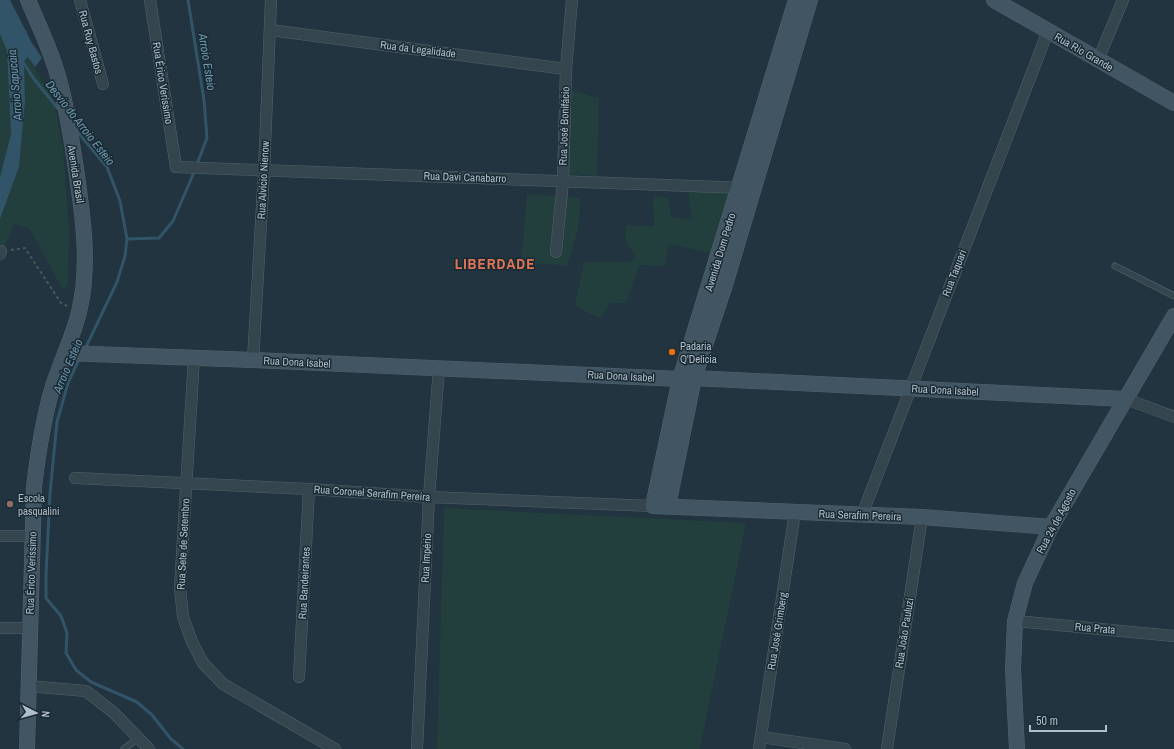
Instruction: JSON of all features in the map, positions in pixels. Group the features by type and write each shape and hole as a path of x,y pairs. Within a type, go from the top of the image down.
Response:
{"street":[{"name":"Avenida Brasil","path":"28,0 45,38 58,73 70,133 82,210 85,268 79,312 70,353"},
{"name":"Rua Ruy Bastos","path":"80,0 103,84"},
{"name":"Rua Érico Veríssimo","path":"150,0 176,167"},
{"name":"Rua Alvício Nienow","path":"253,360 264,171 271,0"},
{"name":"Rua José Bonifácio","path":"556,252 563,181 566,68 572,0"},
{"name":"Rua Rio Grande","path":"994,0 1174,104"},
{"path":"1098,60 1123,0"},
{"name":"Avenida Dom Pedro","path":"653,506 687,379 718,283 802,4"},
{"name":"Rua da Legalidade","path":"270,30 566,68"},
{"name":"Rua Taquari","path":"862,515 1048,31"},
{"name":"Rua Davi Canabarro","path":"176,167 747,188"},
{"name":"Rua 24 de Agosto","path":"1017,749 1013,669 1015,620 1026,583 1051,527 1174,316"},
{"name":"Rua Érico Veríssimo","path":"27,749 29,628 34,487 45,414 59,369 70,353"},
{"name":"Rua Dona Isabel","path":"70,353 910,388 1126,399 1174,416"},
{"name":"Rua Sete de Setembro","path":"194,357 180,588 183,617 192,642 203,663 223,684 335,749"},
{"name":"Rua Império","path":"417,749 428,497 439,368"},
{"name":"Avenida Dom Pedro","path":"668,506 687,379"},
{"name":"Rua Coronel Serafim Pereira","path":"75,478 309,489 428,497 668,506"},
{"name":"Rua Bandeirantes","path":"299,677 309,489"},
{"name":"Rua Serafim Pereira","path":"668,506 922,517 1051,527"},
{"name":"Rua José Grimberg","path":"759,749 795,512"},
{"name":"Rua João Pauluzi","path":"887,749 922,517"},
{"path":"0,536 32,536"},
{"name":"Rua Prata","path":"1015,620 1174,636"},
{"path":"0,628 29,628"},
{"path":"28,686 86,691 114,713 149,749"},
{"path":"761,737 845,749"}],"lane":[{"path":"1115,266 1174,296"},
{"path":"124,749 138,738"}],"path":[{"path":"1,252 25,248 60,303 79,312"}],"green space":[{"path":"0,34 7,51 11,134 0,177"},
{"path":"28,57 54,100 63,148 69,230 68,284 63,290 29,228 14,224 0,259 0,219 19,167 25,101 24,61"},
{"path":"570,90 599,98 597,176 567,174"},
{"path":"688,190 738,192 715,254 669,244 665,266 639,265 626,303 610,303 601,318 589,314 575,305 584,262 630,262 635,255 625,241 626,225 654,226 653,196 668,198 671,217 692,220"},
{"path":"527,194 581,198 578,229 567,266 521,262"},
{"path":"444,508 746,523 700,749 437,749"}],"water":[{"name":"Arroio Sapucaia","path":"0,0 10,0 32,43 42,58 35,67 28,57 24,61 25,101 19,167 0,219 0,177 11,134 7,51 0,34"}],"waterway":[{"name":"Arroio Esteio","path":"127,239 159,238 173,221 207,138 204,100 188,0"},
{"name":"Desvio do Arroio Esteio","path":"23,62 34,79 60,111"},
{"name":"Desvio do Arroio Esteio","path":"75,129 107,167 120,201 127,239 125,256 117,282 85,349"},
{"name":"Arroio Esteio","path":"80,357 68,383 57,422 50,493 46,598 61,616 67,633 66,653 76,670 91,682 137,702 152,715 171,739 183,749"}],"place":[{"name":"Padaria Q'Delicia","path":"672,352"},
{"name":"Escola pasqualini","path":"10,504"}],"district":[{"name":"LIBERDADE","path":"495,264"}]}
